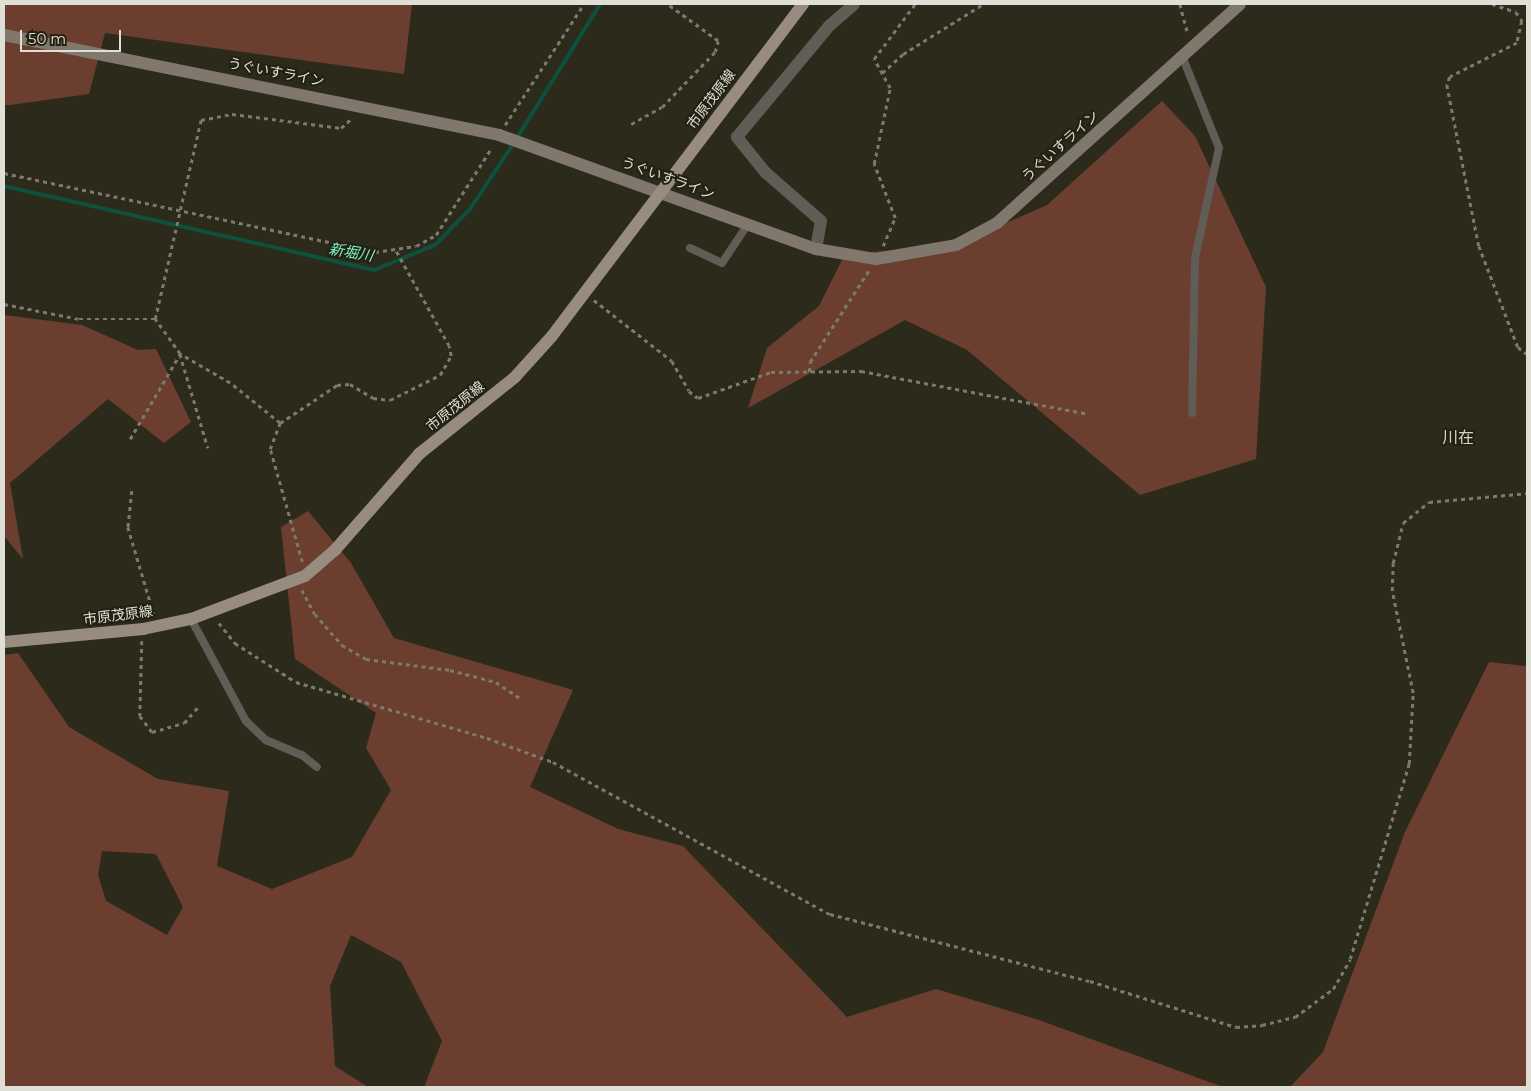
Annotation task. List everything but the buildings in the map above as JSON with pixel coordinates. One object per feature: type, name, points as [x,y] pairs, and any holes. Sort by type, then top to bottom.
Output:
[{"type":"main road","name":"市原茂原線","points":[[4,642],[156,627],[212,614],[301,578],[335,550],[419,454],[515,377],[585,293],[803,4]]},
{"type":"street","points":[[816,249],[821,221],[765,172],[737,137],[829,26],[854,4]]},
{"type":"street","name":"うぐいすライン","points":[[4,35],[360,103],[499,135],[662,190],[816,249],[876,259],[956,244],[997,223],[1240,4]]},
{"type":"lane","points":[[1182,56],[1218,148],[1195,258],[1192,413]]},
{"type":"lane","points":[[690,248],[722,263],[748,224]]},
{"type":"lane","points":[[192,619],[246,721],[266,740],[302,755],[316,767]]},
{"type":"path","points":[[4,173],[180,214],[351,250],[396,251],[436,235],[584,4]]},
{"type":"path","points":[[631,124],[662,107],[715,52],[718,41],[667,4]]},
{"type":"path","points":[[809,372],[810,362],[876,259],[895,218],[874,164],[890,88],[874,60],[915,4]]},
{"type":"path","points":[[882,74],[903,54],[983,4]]},
{"type":"path","points":[[1180,4],[1192,47]]},
{"type":"path","points":[[1492,4],[1516,12],[1522,21],[1517,43],[1450,77],[1447,85],[1479,246],[1518,347],[1527,354]]},
{"type":"path","points":[[208,448],[180,354],[155,319],[201,120],[232,114],[341,128],[360,103]]},
{"type":"path","points":[[396,251],[449,346],[451,356],[440,376],[390,400],[373,398],[350,384],[337,385],[280,423],[270,449],[301,578],[332,632],[366,659],[450,670],[496,682],[523,700]]},
{"type":"path","points":[[585,293],[672,361],[688,391],[698,398],[755,375],[809,372],[884,373],[1089,414]]},
{"type":"path","points":[[4,304],[79,319],[155,319]]},
{"type":"path","points":[[180,354],[230,383],[280,423]]},
{"type":"path","points":[[130,439],[170,364],[180,354]]},
{"type":"path","points":[[132,491],[128,527],[146,576],[156,627]]},
{"type":"path","points":[[212,614],[235,643],[282,675],[553,762],[830,914],[1090,981],[1236,1027],[1262,1025],[1294,1017],[1333,989],[1350,958],[1409,764],[1413,693],[1392,591],[1393,563],[1403,523],[1429,502],[1527,493]]},
{"type":"path","points":[[143,629],[140,716],[152,732],[184,724],[199,706]]},
{"type":"shaded area","points":[[4,4],[412,4],[404,74],[105,33],[89,94],[4,105]]},
{"type":"shaded area","points":[[1162,101],[1195,136],[1266,287],[1256,459],[1140,495],[967,350],[905,320],[748,408],[767,348],[819,306],[845,254],[956,245],[1047,205]]},
{"type":"shaded area","points":[[4,315],[82,325],[138,350],[156,349],[191,422],[164,443],[108,399],[10,483],[23,559],[4,536]]},
{"type":"shaded area","points":[[308,511],[351,563],[394,638],[573,690],[530,787],[618,829],[683,846],[847,1017],[936,989],[1036,1019],[1223,1087],[424,1087],[442,1041],[401,962],[351,935],[330,986],[335,1066],[368,1087],[4,1087],[4,655],[18,653],[69,727],[158,779],[229,791],[217,866],[272,889],[352,857],[391,790],[366,748],[376,713],[295,659],[281,527]],"holes":[[[102,851],[156,854],[183,907],[167,935],[106,901],[98,875]]]},
{"type":"shaded area","points":[[1489,662],[1527,666],[1527,1087],[1290,1087],[1323,1052],[1405,832]]},
{"type":"waterway","name":"新堀川","points":[[517,138],[600,4]]},
{"type":"waterway","name":"新堀川","points":[[4,186],[374,270],[435,245],[470,209],[513,144]]},
{"type":"district","name":"川在","points":[[1458,438]]}]
